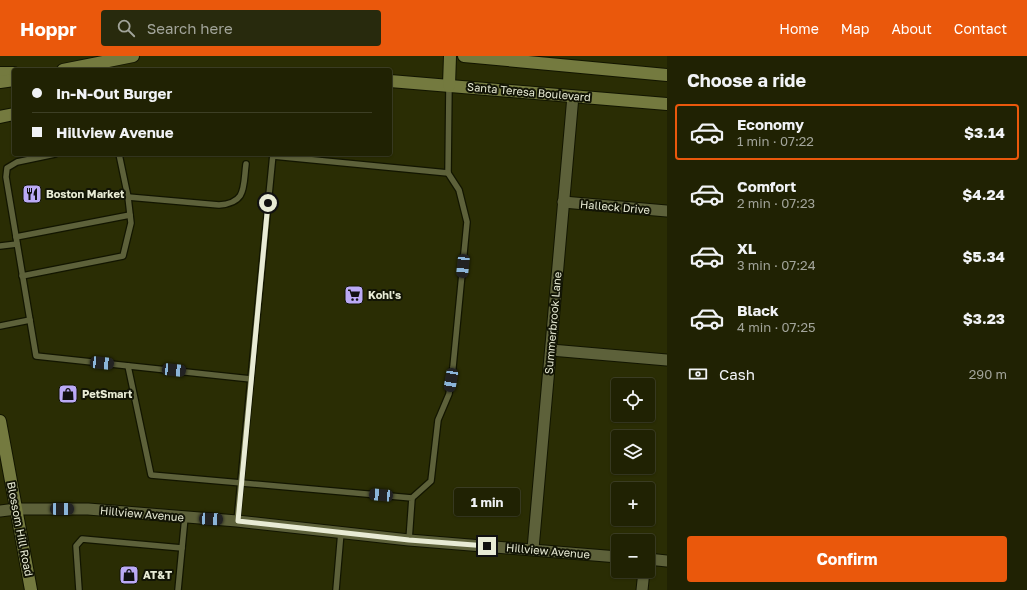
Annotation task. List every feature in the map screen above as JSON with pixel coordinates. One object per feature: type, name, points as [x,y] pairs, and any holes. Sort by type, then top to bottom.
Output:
[{"type":"main road","points":[[71,68],[111,58],[134,56]]},
{"type":"main road","points":[[449,85],[450,56]]},
{"type":"main road","points":[[464,56],[667,75]]},
{"type":"main road","points":[[0,73],[12,73]]},
{"type":"main road","points":[[0,82],[12,80]]},
{"type":"main road","name":"Santa Teresa Boulevard","points":[[392,80],[667,104]]},
{"type":"main road","name":"Blossom Hill Road","points":[[0,421],[31,590]]},
{"type":"street","name":"Summerbrook Lane","points":[[533,549],[573,96]]},
{"type":"street","name":"Halleck Drive","points":[[563,202],[667,211]]},
{"type":"street","points":[[551,350],[667,360]]},
{"type":"street","name":"Hillview Avenue","points":[[0,511],[16,509],[88,509],[184,518],[238,521],[409,540],[611,556]]},
{"type":"street","points":[[655,560],[667,561]]},
{"type":"street","points":[[642,590],[643,578]]},
{"type":"lane","points":[[409,540],[412,498],[431,481],[438,420],[449,394],[454,368],[467,222],[459,190],[448,173],[449,85]]},
{"type":"lane","points":[[46,156],[17,162],[7,168],[6,177],[36,356],[251,379]]},
{"type":"lane","points":[[22,276],[123,256],[130,223],[130,215],[128,197],[119,156]]},
{"type":"lane","points":[[238,521],[273,156]]},
{"type":"lane","points":[[283,156],[448,173]]},
{"type":"lane","points":[[128,197],[219,205],[230,204],[241,197],[246,164]]},
{"type":"lane","points":[[16,237],[130,215]]},
{"type":"lane","points":[[0,246],[17,244]]},
{"type":"lane","points":[[0,326],[30,320]]},
{"type":"lane","points":[[128,366],[151,475],[412,498]]},
{"type":"lane","points":[[178,590],[184,518]]},
{"type":"lane","points":[[336,590],[341,532]]},
{"type":"lane","points":[[79,590],[76,546],[82,539],[182,548]]},
{"type":"place","name":"Boston Market","points":[[32,194]]},
{"type":"place","name":"Kohl's","points":[[354,295]]},
{"type":"place","name":"PetSmart","points":[[68,394]]},
{"type":"place","name":"AT&T","points":[[129,575]]},
{"type":"route","points":[[268,203],[238,521],[409,540],[487,546]]}]
